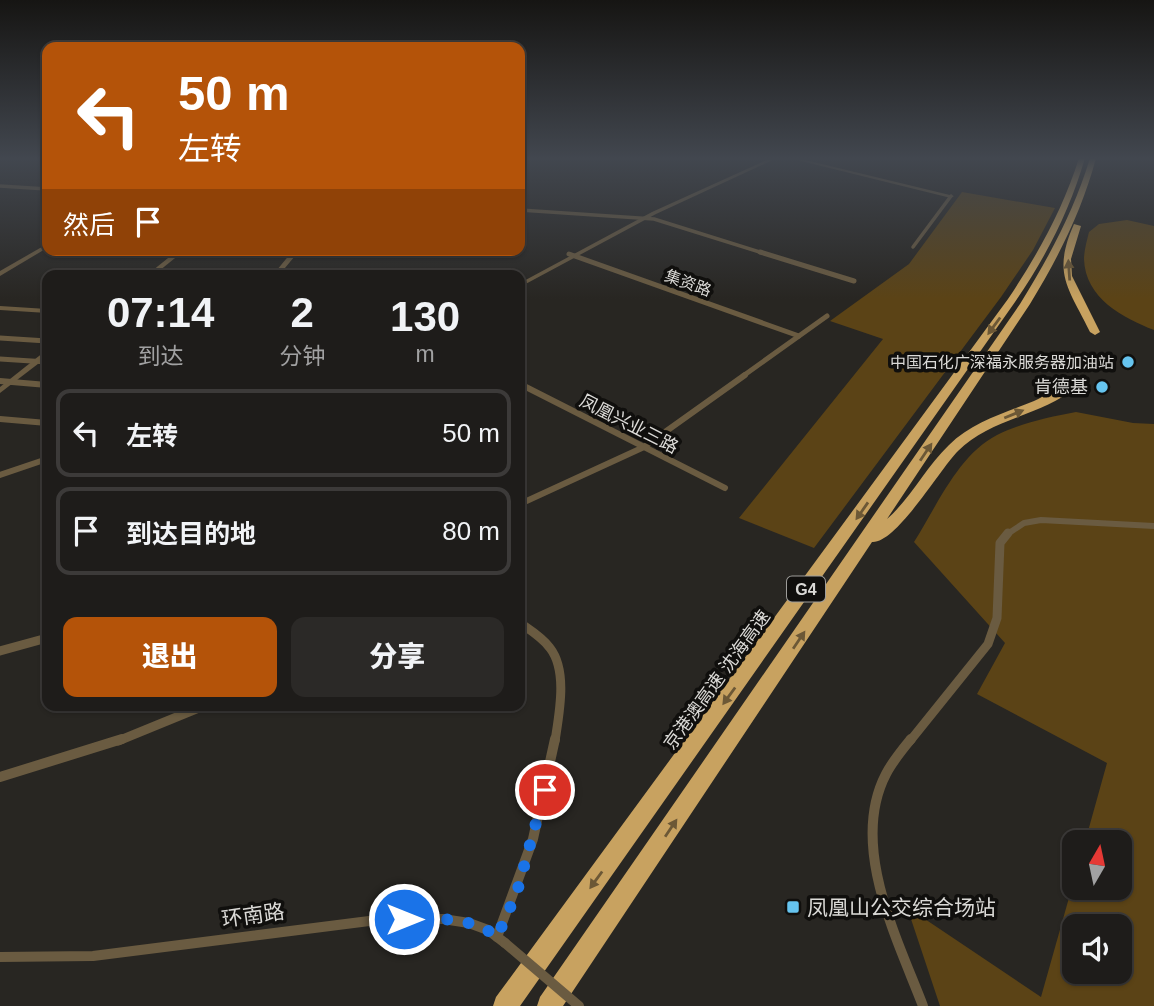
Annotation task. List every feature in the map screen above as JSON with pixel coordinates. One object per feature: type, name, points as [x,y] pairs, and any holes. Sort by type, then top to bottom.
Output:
[{"type":"highway","points":[[1063,214],[1065,205]]},
{"type":"highway","name":"京港澳高速 沈海高速","points":[[505,1006],[1012,300],[1044,252],[1066,205]]},
{"type":"highway","name":"G4","points":[[549,1006],[1043,275],[1078,205]]},
{"type":"highway","points":[[1080,205],[1081,213],[1067,259],[1067,271],[1073,290],[1095,331]]},
{"type":"highway","points":[[856,555],[903,513],[950,451],[962,441],[983,427],[1069,387]]},
{"type":"street","points":[[525,279],[668,205]]},
{"type":"street","points":[[642,217],[669,205]]},
{"type":"street","points":[[913,247],[944,205]]},
{"type":"street","points":[[525,210],[642,217],[854,281]]},
{"type":"street","points":[[0,272],[42,247]]},
{"type":"street","name":"集资路","points":[[571,255],[799,336]]},
{"type":"street","points":[[156,270],[174,256]]},
{"type":"street","points":[[281,270],[292,256]]},
{"type":"street","points":[[0,306],[42,309]]},
{"type":"street","points":[[525,502],[644,447],[827,316]]},
{"type":"street","points":[[0,338],[42,341]]},
{"type":"street","points":[[0,359],[42,362]]},
{"type":"street","points":[[0,391],[42,363]]},
{"type":"street","points":[[0,381],[42,385]]},
{"type":"street","name":"凤凰兴业三路","points":[[525,387],[725,488]]},
{"type":"street","points":[[0,419],[42,422]]},
{"type":"street","points":[[0,475],[42,461]]},
{"type":"street","points":[[923,1006],[884,905],[876,869],[873,834],[876,801],[886,774],[988,644],[997,618],[1000,543],[1009,532],[1024,523],[1041,520],[1154,526]]},
{"type":"street","points":[[501,940],[539,814],[559,712],[555,656],[542,640],[525,627]]},
{"type":"street","points":[[0,651],[42,639]]},
{"type":"street","points":[[0,777],[115,741],[191,711]]},
{"type":"street","name":"环南路","points":[[0,957],[93,956],[385,919],[443,919],[469,923],[488,930],[579,1006]]},
{"type":"shaded area","points":[[952,205],[1037,205],[1055,208],[1033,250],[1001,297],[814,548],[739,518],[883,339],[830,321],[909,264]]},
{"type":"shaded area","points":[[1127,220],[1154,226],[1154,330],[1118,313],[1108,305],[1091,285],[1086,273],[1084,256],[1089,232],[1099,224]]},
{"type":"shaded area","points":[[1076,412],[1133,423],[1154,424],[1154,1006],[940,1006],[907,907],[1041,997],[1062,923],[1062,984],[1132,984],[1132,914],[1064,914],[1068,900],[1132,900],[1132,830],[1088,830],[1107,763],[977,694],[1005,643],[914,542],[950,482],[971,455],[997,435],[1035,421]]},
{"type":"place","name":"中国石化广深福永服务器加油站","points":[[1128,362]]},
{"type":"place","name":"肯德基","points":[[1102,387]]},
{"type":"place","name":"凤凰山公交综合场站","points":[[793,907]]},
{"type":"route","points":[[404,919],[443,919],[469,923],[488,930],[497,937],[517,892],[545,790]]}]
